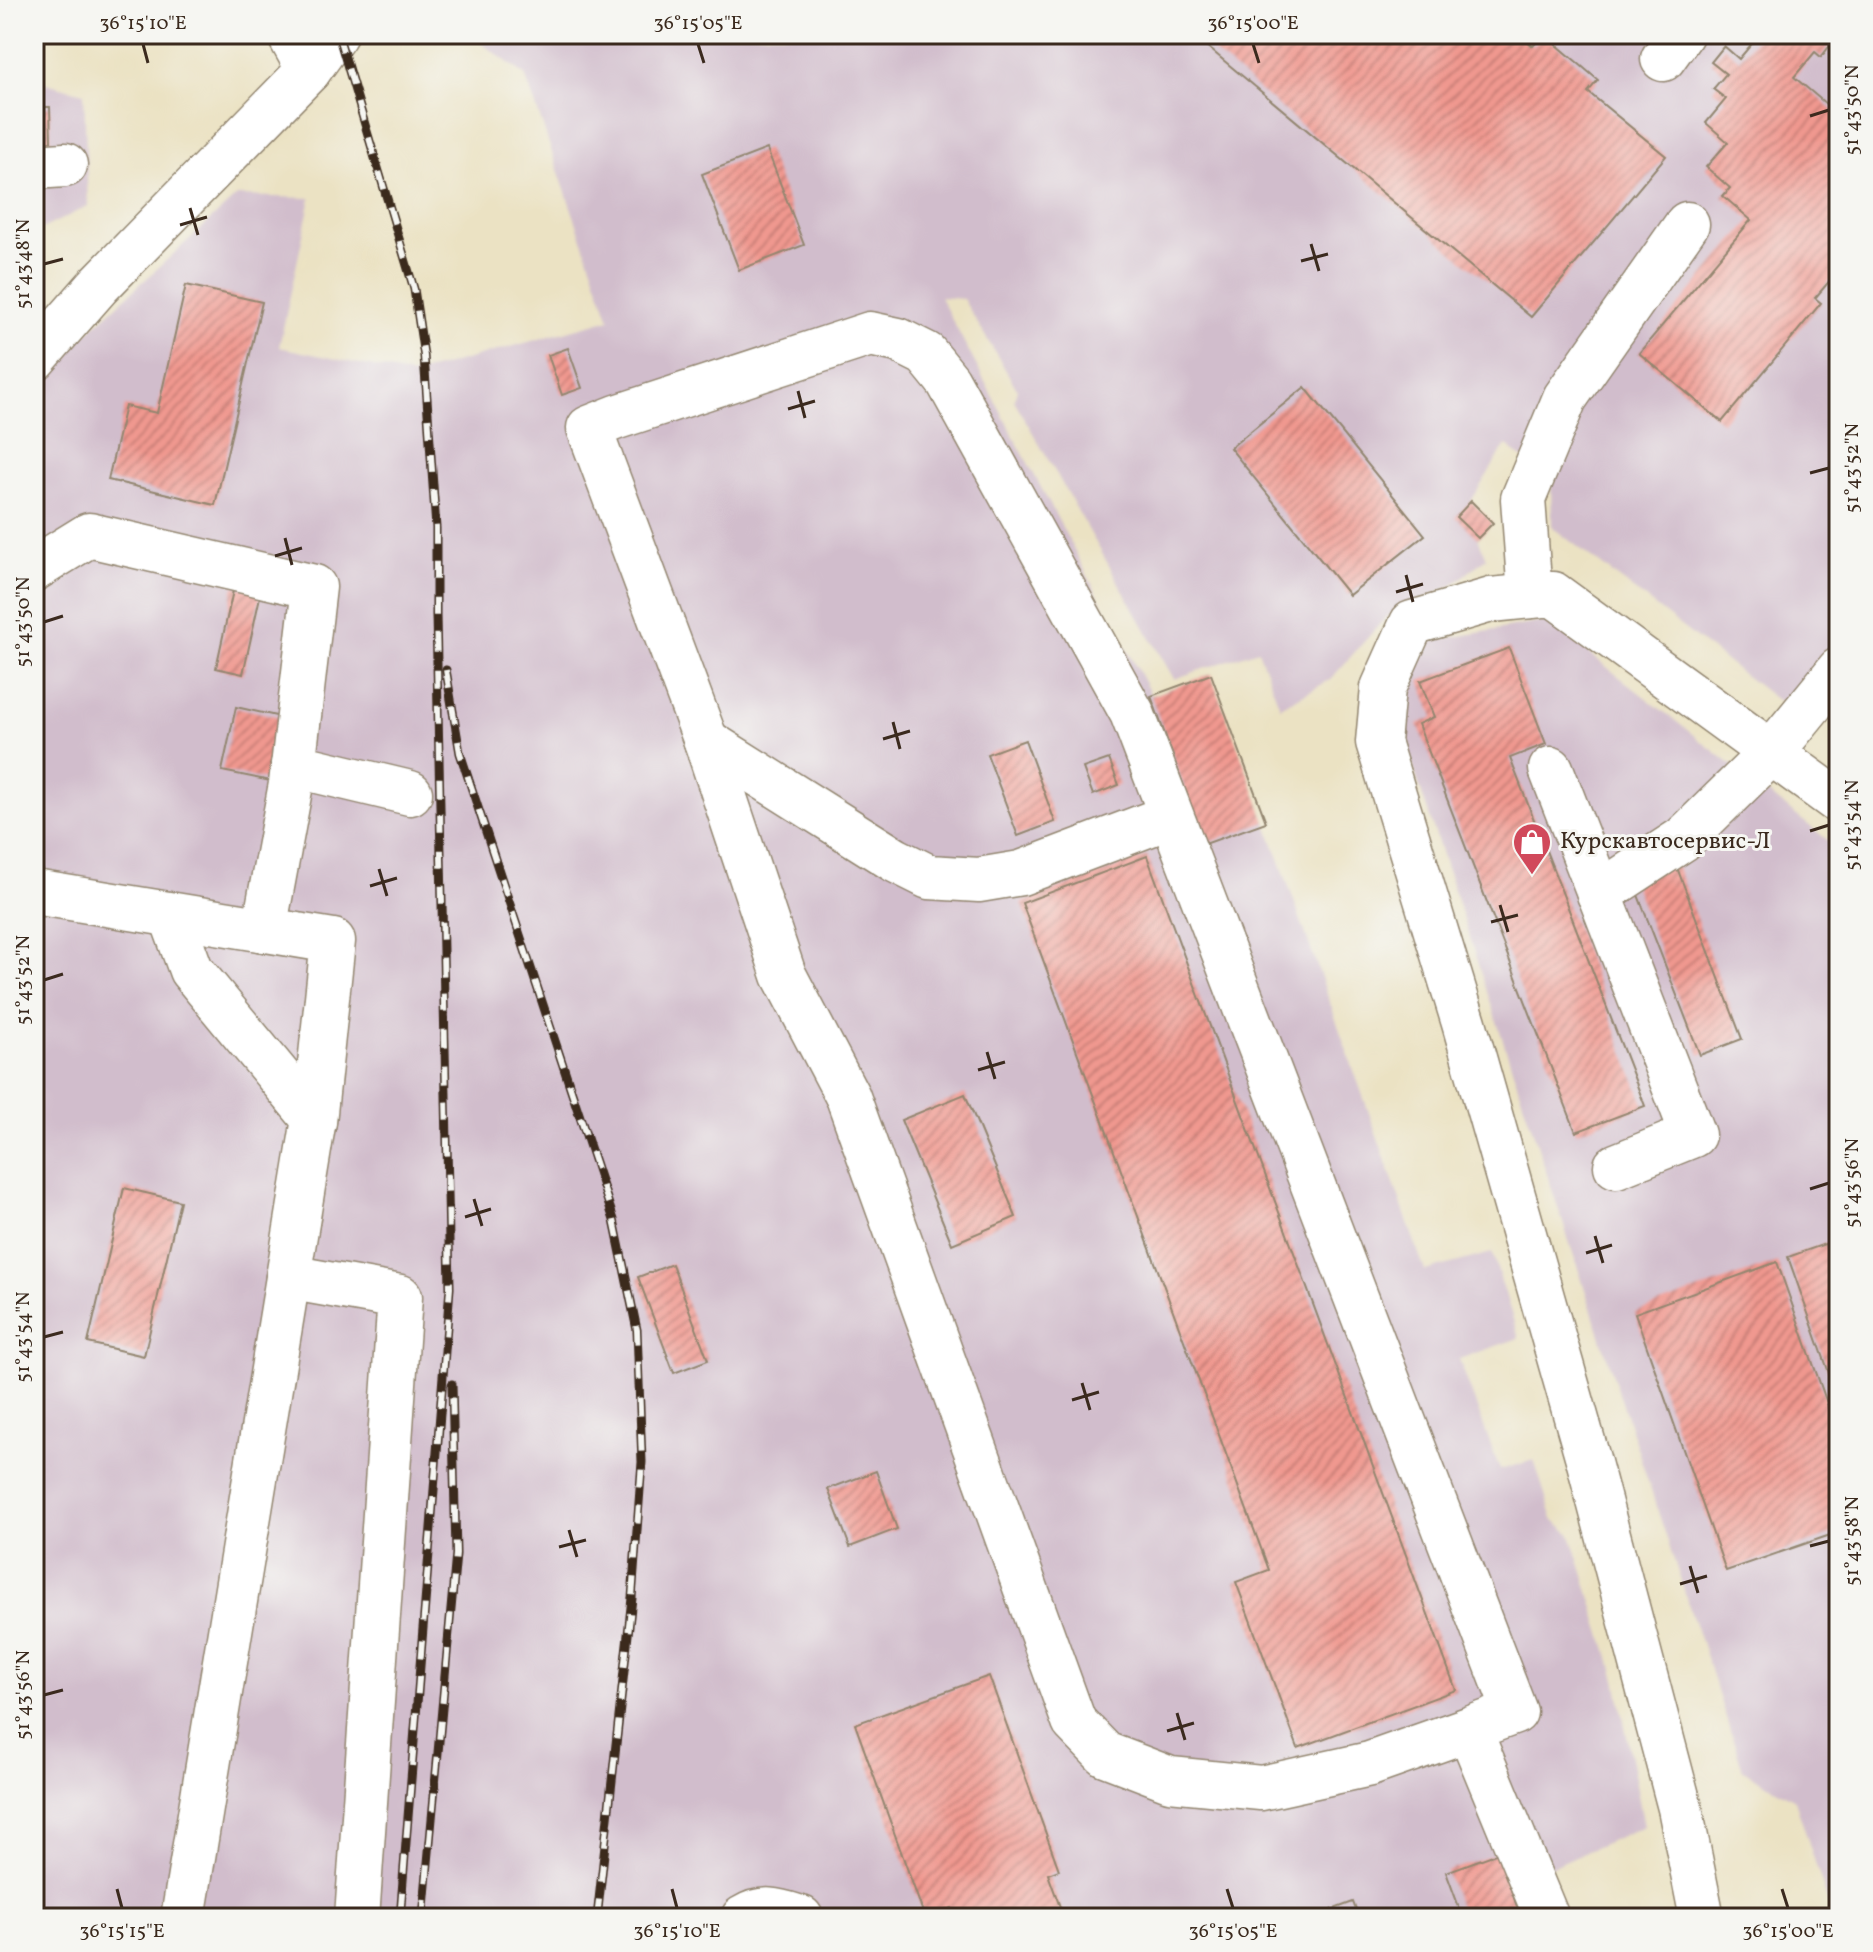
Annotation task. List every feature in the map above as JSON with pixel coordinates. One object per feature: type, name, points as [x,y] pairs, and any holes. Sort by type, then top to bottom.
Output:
[{"type":"street","points":[[34,359],[299,52],[335,34]]},
{"type":"street","points":[[1542,595],[1523,499],[1565,398],[1687,224]]},
{"type":"street","points":[[870,334],[898,340],[926,354],[948,381],[1132,713],[1171,816],[1515,1712],[1370,1764],[1261,1788],[1170,1779],[1105,1754],[1074,1722],[848,1097],[784,975],[706,741],[589,428],[870,334]]},
{"type":"street","points":[[34,569],[89,535],[314,587],[291,784],[264,930]]},
{"type":"street","points":[[1702,1918],[1680,1808],[1588,1459],[1468,1038],[1378,742],[1383,688],[1412,623],[1491,600],[1542,595],[1772,752],[1839,802]]},
{"type":"street","points":[[1599,894],[1683,839],[1772,752],[1839,670]]},
{"type":"street","points":[[706,741],[895,860],[929,877],[979,880],[1021,873],[1171,816]]},
{"type":"street","points":[[293,765],[410,793]]},
{"type":"street","points":[[1551,769],[1693,1135],[1616,1166]]},
{"type":"street","points":[[34,892],[333,941],[314,1122],[183,1918]]},
{"type":"street","points":[[171,915],[191,970],[314,1122]]},
{"type":"street","points":[[288,1277],[400,1297],[357,1918]]},
{"type":"street","points":[[1469,1729],[1547,1918]]},
{"type":"street","points":[[743,1918],[754,1911],[779,1910],[801,1918]]},
{"type":"shaded area","points":[[469,34],[1839,34],[1839,720],[1775,699],[1552,527],[1551,481],[1506,445],[1471,501],[1493,523],[1478,538],[1486,558],[1453,585],[1386,617],[1330,680],[1280,707],[1258,650],[1174,679],[1014,400],[1017,389],[963,299],[940,297],[1151,695],[1211,674],[1425,1271],[1492,1253],[1519,1338],[1459,1359],[1500,1470],[1534,1460],[1553,1519],[1571,1534],[1616,1679],[1644,1826],[1510,1885],[1521,1918],[34,1918],[34,381],[237,196],[311,198],[279,347],[412,375],[610,319],[525,75]]},
{"type":"shaded area","points":[[34,80],[84,93],[88,206],[34,233]]},
{"type":"shaded area","points":[[1548,621],[1839,849],[1839,1918],[1833,1918],[1795,1800],[1743,1770],[1400,727],[1425,642]]},
{"type":"building","points":[[1192,34],[1519,34],[1533,46],[1544,34],[1598,80],[1588,92],[1666,156],[1531,317]]},
{"type":"building","points":[[1760,34],[1839,34],[1821,57],[1815,52],[1794,77],[1839,115],[1839,270],[1815,298],[1821,303],[1722,422],[1639,353],[1751,220],[1723,196],[1730,188],[1706,167],[1728,142],[1706,123],[1726,99],[1713,89],[1726,74],[1711,62],[1724,46],[1739,59]]},
{"type":"building","points":[[34,107],[50,107],[51,141],[34,142]]},
{"type":"building","points":[[767,149],[804,245],[739,270],[702,174]]},
{"type":"building","points":[[186,285],[262,302],[215,505],[108,480],[125,406],[157,413]]},
{"type":"building","points":[[568,348],[582,388],[562,395],[548,355]]},
{"type":"building","points":[[1305,387],[1425,535],[1349,595],[1230,448]]},
{"type":"building","points":[[1471,501],[1493,523],[1478,538],[1456,517]]},
{"type":"building","points":[[234,586],[261,592],[243,674],[216,668]]},
{"type":"building","points":[[1509,648],[1546,744],[1510,758],[1645,1106],[1576,1132],[1418,724],[1434,717],[1420,681]]},
{"type":"building","points":[[1211,674],[1266,822],[1205,844],[1151,696]]},
{"type":"building","points":[[236,707],[285,718],[271,781],[222,771]]},
{"type":"building","points":[[1025,740],[1055,822],[1018,836],[987,754]]},
{"type":"building","points":[[1109,759],[1119,785],[1093,795],[1083,768]]},
{"type":"building","points":[[1147,856],[1456,1690],[1298,1748],[1236,1582],[1269,1570],[1022,903]]},
{"type":"building","points":[[1676,865],[1742,1039],[1700,1055],[1633,882]]},
{"type":"building","points":[[965,1094],[1016,1217],[952,1244],[901,1120]]},
{"type":"building","points":[[124,1188],[180,1201],[144,1356],[88,1343]]},
{"type":"building","points":[[1839,1239],[1839,1401],[1788,1257]]},
{"type":"building","points":[[1777,1262],[1839,1437],[1839,1532],[1726,1571],[1635,1313]]},
{"type":"building","points":[[672,1264],[708,1360],[674,1373],[638,1277]]},
{"type":"building","points":[[876,1471],[897,1529],[850,1547],[828,1489]]},
{"type":"building","points":[[989,1676],[1059,1870],[1048,1874],[1064,1918],[956,1918],[952,1908],[925,1918],[855,1724]]},
{"type":"building","points":[[1498,1853],[1521,1918],[1463,1918],[1446,1872]]},
{"type":"building","points":[[1353,1902],[1359,1918],[1310,1918]]},
{"type":"railway","points":[[338,34],[414,289],[424,356],[436,528],[450,1288],[400,1918]]},
{"type":"railway","points":[[446,670],[460,753],[614,1220],[637,1330],[642,1462],[632,1598],[597,1918]]},
{"type":"railway","points":[[423,1918],[456,1554],[452,1384]]},
{"type":"place","name":"Курскавтосервис-Л","points":[[1532,876]]}]
